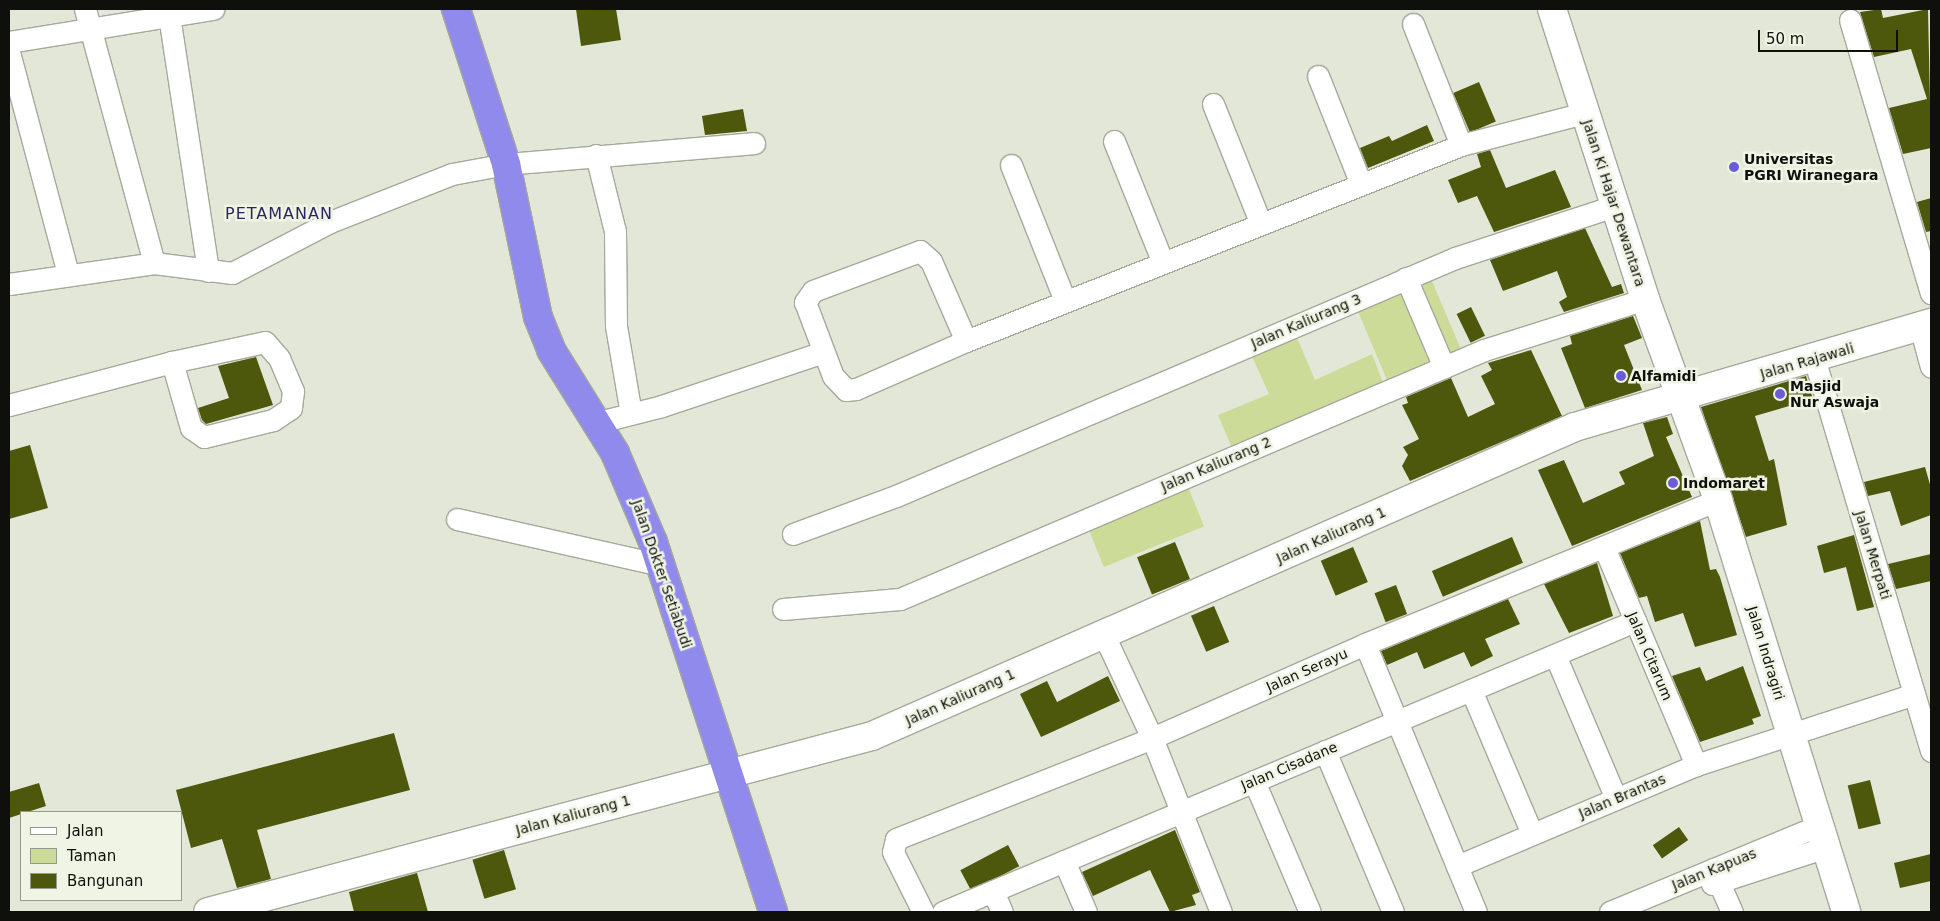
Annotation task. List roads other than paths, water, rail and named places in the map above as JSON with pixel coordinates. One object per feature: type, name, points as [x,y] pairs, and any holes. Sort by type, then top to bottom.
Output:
[{"type":"highway","name":"Jalan Dokter Setiabudi","points":[[456,9],[506,164],[538,317],[551,350],[631,486],[661,565],[773,912]]},
{"type":"street","points":[[84,9],[92,29],[154,263]]},
{"type":"street","points":[[9,42],[92,29],[168,11],[213,9]]},
{"type":"street","name":"Jalan Ki Hajar Dewantara","points":[[1552,9],[1584,113],[1617,205],[1645,299],[1682,396]]},
{"type":"street","points":[[168,11],[208,271]]},
{"type":"street","points":[[1850,20],[1931,293]]},
{"type":"street","points":[[1413,24],[1461,145]]},
{"type":"street","points":[[9,52],[65,258]]},
{"type":"street","points":[[1318,76],[1361,184]]},
{"type":"street","points":[[1213,104],[1261,224]]},
{"type":"street","points":[[966,341],[931,261],[920,252],[909,252],[808,296],[807,309],[823,352],[833,376],[846,390],[900,371],[966,341],[1065,301],[1461,145],[1584,113]]},
{"type":"street","points":[[1114,141],[1163,263]]},
{"type":"street","points":[[9,281],[65,258],[154,263],[208,271],[244,269],[330,222],[452,174],[506,164],[754,143]]},
{"type":"street","points":[[596,156],[615,231],[616,326],[630,414]]},
{"type":"street","points":[[1011,165],[1065,301]]},
{"type":"street","name":"Jalan Kaliurang 3","points":[[793,534],[1000,452],[1406,278],[1617,205]]},
{"type":"street","points":[[1406,278],[1444,367]]},
{"type":"street","name":"Jalan Kaliurang 2","points":[[783,609],[900,599],[1444,367],[1645,299]]},
{"type":"street","points":[[1926,324],[1931,367]]},
{"type":"street","name":"Jalan Rajawali","points":[[1682,396],[1926,324]]},
{"type":"street","points":[[9,405],[172,362],[264,342],[279,358],[292,391],[291,408],[272,420],[204,437],[191,428],[172,362]]},
{"type":"street","points":[[595,422],[630,414],[823,352]]},
{"type":"street","name":"Jalan Merpati","points":[[1814,358],[1931,751]]},
{"type":"street","name":"Jalan Indragiri","points":[[1682,396],[1718,500],[1846,912]]},
{"type":"street","name":"Jalan Kaliurang 1","points":[[208,912],[872,736],[1575,427],[1682,396]]},
{"type":"street","name":"Jalan Serayu","points":[[923,912],[893,852],[896,839],[1152,738],[1365,644],[1718,500]]},
{"type":"street","points":[[457,519],[661,565]]},
{"type":"street","name":"Jalan Citarum","points":[[1604,546],[1696,765]]},
{"type":"street","name":"Jalan Cisadane","points":[[943,912],[1635,621]]},
{"type":"street","points":[[1103,633],[1152,738],[1179,813],[1221,912]]},
{"type":"street","points":[[1365,644],[1395,722],[1476,912]]},
{"type":"street","points":[[1555,655],[1616,799]]},
{"type":"street","points":[[1471,690],[1532,834]]},
{"type":"street","name":"Jalan Brantas","points":[[1457,866],[1696,765],[1792,737],[1914,694]]},
{"type":"street","points":[[1325,752],[1393,912]]},
{"type":"street","points":[[1254,781],[1310,912]]},
{"type":"street","name":"Jalan Kapuas","points":[[1610,912],[1822,836]]},
{"type":"street","points":[[1064,861],[1086,912]]},
{"type":"street","points":[[1716,875],[1732,912]]},
{"type":"street","name":"Jalan Kapuas","points":[[1644,912],[1716,875]]},
{"type":"street","points":[[994,891],[1002,912]]},
{"type":"place","name":"Universitas PGRI Wiranegara","points":[[1734,167]]},
{"type":"place","name":"Alfamidi","points":[[1621,376]]},
{"type":"place","name":"Masjid Nur Aswaja","points":[[1780,394]]},
{"type":"place","name":"Indomaret","points":[[1673,483]]},
{"type":"district","name":"PETAMANAN","points":[[279,214]]}]
